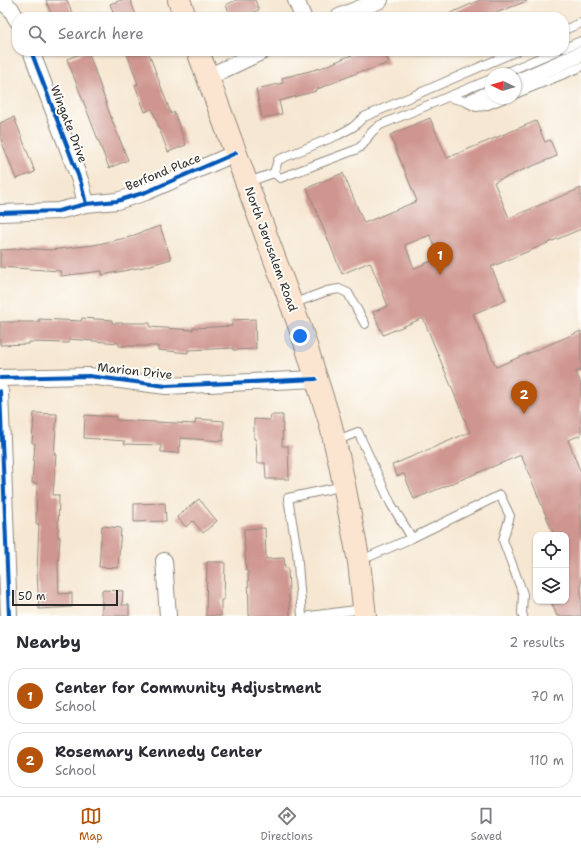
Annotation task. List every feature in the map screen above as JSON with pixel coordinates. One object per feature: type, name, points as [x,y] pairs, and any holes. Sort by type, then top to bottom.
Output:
[{"type":"main road","points":[[178,0],[183,12]]},
{"type":"main road","name":"North Jerusalem Road","points":[[200,56],[292,304],[316,379],[334,441],[344,486],[359,562],[365,612]]},
{"type":"street","points":[[0,0],[13,12]]},
{"type":"street","points":[[296,0],[301,12]]},
{"type":"street","points":[[351,12],[380,0]]},
{"type":"street","name":"Wingate Drive","points":[[33,56],[81,183],[86,204]]},
{"type":"street","points":[[208,77],[252,56]]},
{"type":"street","name":"Berfond Place","points":[[0,213],[58,211],[86,204],[117,201],[146,192],[236,153]]},
{"type":"street","name":"Marion Drive","points":[[0,378],[89,376],[166,386],[316,379]]},
{"type":"street","points":[[0,391],[2,535],[9,616]]},
{"type":"street","points":[[164,561],[168,616]]},
{"type":"lane","points":[[569,28],[581,23]]},
{"type":"lane","points":[[569,46],[581,41]]},
{"type":"lane","points":[[569,55],[581,50]]},
{"type":"lane","points":[[274,173],[278,160],[353,128],[364,117],[505,56]]},
{"type":"lane","points":[[516,68],[544,56]]},
{"type":"lane","points":[[521,76],[567,56]]},
{"type":"lane","points":[[521,83],[581,58]]},
{"type":"lane","points":[[521,92],[581,67]]},
{"type":"lane","points":[[274,173],[280,178],[355,150],[364,144],[370,134],[380,125],[485,82]]},
{"type":"lane","points":[[468,102],[485,92]]},
{"type":"lane","points":[[448,97],[468,102],[476,107],[490,104]]},
{"type":"lane","points":[[468,102],[485,98]]},
{"type":"lane","points":[[247,183],[274,173]]},
{"type":"lane","points":[[292,304],[327,291],[339,289],[348,293],[365,324]]},
{"type":"lane","points":[[334,441],[358,432],[391,504],[412,538]]},
{"type":"lane","points":[[302,616],[297,551],[288,498],[344,486]]},
{"type":"lane","points":[[359,562],[500,495],[510,516],[503,540],[523,594],[523,614]]},
{"type":"lane","points":[[310,616],[365,612]]},
{"type":"building","points":[[46,0],[67,0],[72,12],[50,12]]},
{"type":"building","points":[[121,0],[130,0],[135,12],[113,12],[110,4]]},
{"type":"building","points":[[236,0],[255,0],[259,10],[254,12],[229,12],[226,5]]},
{"type":"building","points":[[480,0],[527,0],[499,12],[453,12]]},
{"type":"building","points":[[75,56],[90,56],[113,123],[128,160],[109,168],[67,59]]},
{"type":"building","points":[[128,56],[150,56],[171,114],[174,112],[186,145],[168,152],[152,109],[145,112],[135,85],[138,84]]},
{"type":"building","points":[[349,56],[386,56],[389,63],[362,71],[315,90],[316,91],[279,101],[282,114],[262,118],[256,89],[283,83],[282,78],[321,68]]},
{"type":"building","points":[[14,117],[35,172],[16,179],[0,137],[0,123]]},
{"type":"building","points":[[430,118],[447,158],[536,121],[545,142],[550,140],[557,156],[494,182],[509,218],[581,188],[581,229],[491,267],[506,300],[473,314],[496,367],[581,331],[581,370],[576,372],[581,384],[581,435],[568,440],[581,473],[581,616],[557,616],[552,604],[569,604],[569,532],[553,532],[521,455],[414,499],[404,474],[397,476],[392,465],[470,432],[423,318],[383,335],[373,312],[388,306],[370,262],[342,274],[307,188],[343,173],[364,223],[417,201],[390,135]],"holes":[[[430,235],[439,258],[414,268],[405,245]]]},
{"type":"building","points":[[160,226],[171,259],[144,267],[102,275],[102,271],[61,276],[60,271],[0,267],[0,250],[20,248],[50,250],[94,245],[134,236]]},
{"type":"building","points":[[82,318],[112,320],[112,323],[150,323],[150,327],[193,330],[193,328],[232,326],[232,320],[255,319],[256,349],[233,350],[233,348],[188,350],[188,353],[158,350],[158,346],[119,346],[119,343],[69,339],[69,343],[29,342],[29,344],[0,345],[0,322],[39,322],[39,319],[81,321]]},
{"type":"building","points":[[34,413],[57,414],[53,495],[59,495],[59,594],[72,593],[72,607],[39,609],[37,571],[39,524],[36,524],[37,483],[32,483],[35,443],[32,443]]},
{"type":"building","points":[[85,415],[116,417],[116,420],[195,424],[196,419],[224,421],[223,441],[180,438],[179,453],[161,452],[161,445],[124,444],[125,441],[84,438]]},
{"type":"building","points":[[271,415],[283,415],[282,446],[288,446],[289,479],[266,479],[265,463],[257,463],[256,439],[254,439],[254,419],[270,420]]},
{"type":"building","points":[[199,499],[217,521],[203,533],[193,521],[186,527],[177,517]]},
{"type":"building","points":[[165,503],[166,521],[134,522],[134,504]]},
{"type":"building","points":[[102,526],[121,528],[118,568],[99,567]]},
{"type":"building","points":[[265,528],[266,559],[284,558],[285,568],[288,568],[290,616],[249,616],[248,571],[246,571],[244,529]]},
{"type":"building","points":[[207,562],[225,562],[224,600],[221,600],[221,616],[206,616]]},
{"type":"building","points":[[102,590],[123,591],[122,605],[129,605],[129,616],[102,616]]},
{"type":"cycle path","points":[[33,56],[81,183],[86,204]]},
{"type":"cycle path","points":[[0,213],[58,211],[86,204],[117,201],[146,192],[236,153]]},
{"type":"cycle path","points":[[0,378],[89,376],[166,386],[316,379]]},
{"type":"cycle path","points":[[0,391],[9,616]]},
{"type":"place","name":"Center for Community Adjustment","points":[[440,275]]},
{"type":"place","name":"Rosemary Kennedy Center","points":[[524,414]]}]
